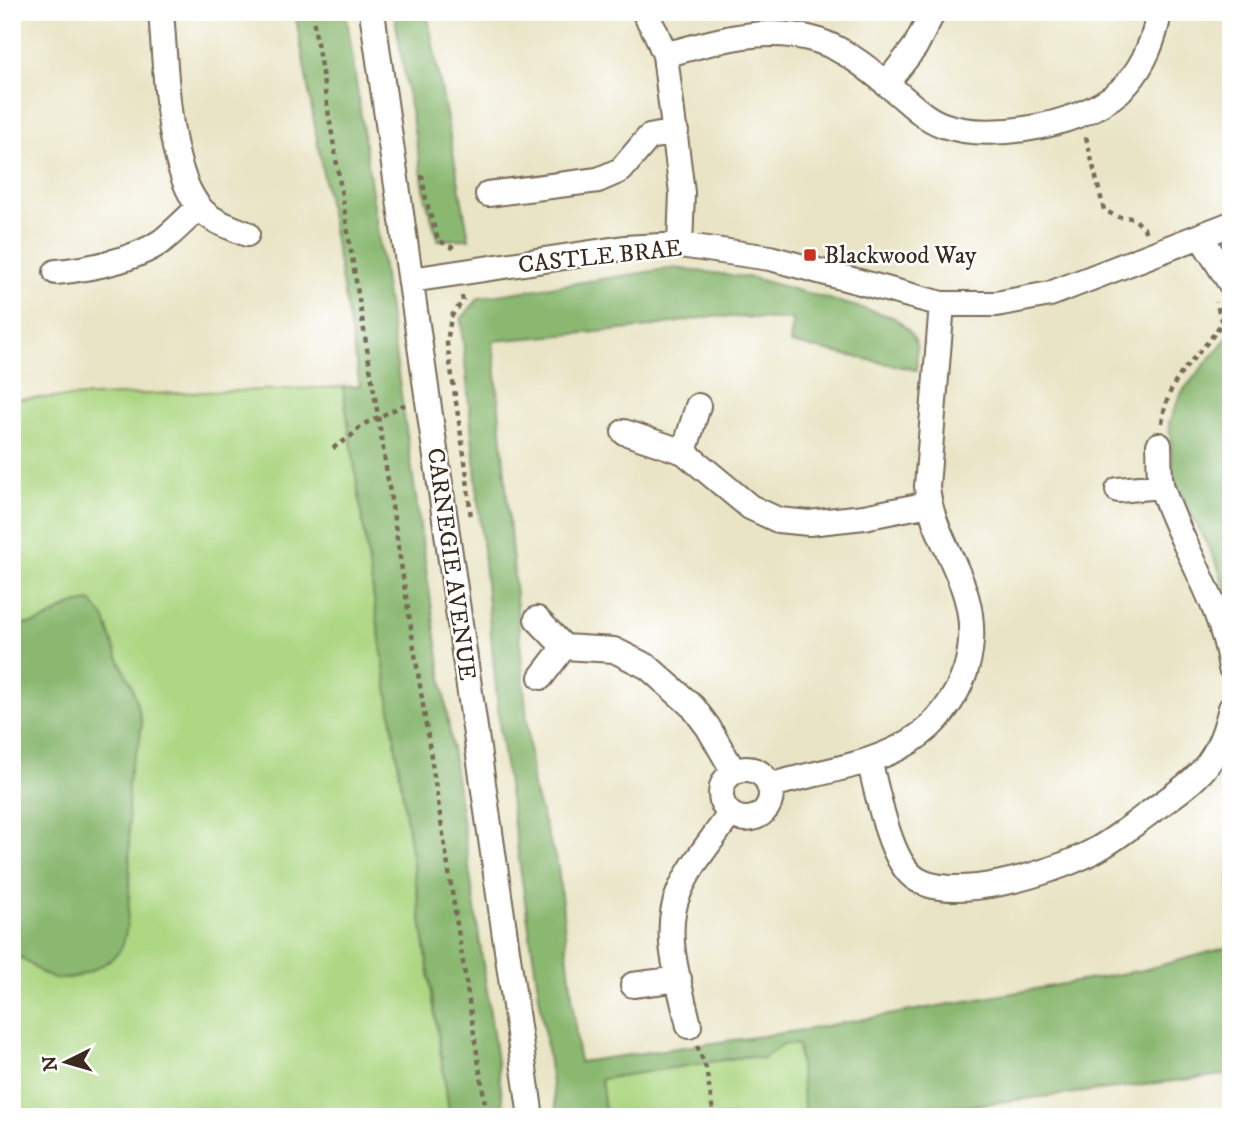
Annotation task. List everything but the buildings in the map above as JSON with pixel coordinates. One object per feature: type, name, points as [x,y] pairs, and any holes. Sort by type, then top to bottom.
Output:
[{"type":"street","points":[[161,12],[175,152],[180,168],[199,206],[220,223],[247,234]]},
{"type":"street","name":"CARNEGIE AVENUE","points":[[372,12],[531,1117]]},
{"type":"street","points":[[644,12],[665,55],[682,193],[680,244]]},
{"type":"street","points":[[886,84],[915,47],[933,12]]},
{"type":"street","points":[[665,55],[742,35],[797,36],[834,47],[849,56],[929,119],[965,131],[1007,131],[1044,125],[1080,114],[1098,106],[1127,85],[1145,57],[1159,12]]},
{"type":"street","points":[[488,194],[598,180],[621,170],[649,137],[676,131]]},
{"type":"street","points":[[56,272],[94,267],[133,254],[163,240],[199,206]]},
{"type":"street","name":"CASTLE BRAE","points":[[411,280],[624,248],[680,244],[770,258],[942,303],[996,304],[1026,300],[1071,286],[1231,225]]},
{"type":"street","points":[[1201,237],[1223,292]]},
{"type":"street","points":[[769,786],[869,760],[902,747],[932,727],[952,700],[964,675],[969,657],[971,626],[965,592],[929,504],[927,486],[942,303]]},
{"type":"street","points":[[684,452],[698,406]]},
{"type":"street","points":[[624,432],[684,452],[750,508],[786,522],[809,523],[864,517],[929,504]]},
{"type":"street","points":[[1159,445],[1161,486],[1207,588],[1223,634],[1231,668]]},
{"type":"street","points":[[1118,490],[1161,486]]},
{"type":"street","points":[[537,619],[564,647],[614,650],[648,667],[693,707],[734,772]]},
{"type":"street","points":[[541,677],[564,647]]},
{"type":"street","points":[[869,760],[884,818],[897,853],[911,875],[932,885],[973,888],[1057,869],[1108,843],[1196,778],[1219,746],[1231,708]]},
{"type":"street","points":[[754,771],[765,778],[770,799],[768,806],[757,816],[742,819],[724,808],[721,795],[724,782],[734,772],[754,771]]},
{"type":"street","points":[[689,1026],[678,979],[672,921],[678,894],[730,814]]},
{"type":"street","points":[[633,985],[678,979]]},
{"type":"path","points":[[312,12],[487,1117]]},
{"type":"path","points":[[1080,114],[1104,210],[1118,217],[1133,218],[1144,228],[1154,255]]},
{"type":"path","points":[[1159,445],[1164,409],[1171,386],[1190,361],[1212,339],[1222,321],[1223,292]]},
{"type":"path","points":[[333,448],[378,416],[428,396]]},
{"type":"path","points":[[689,1026],[706,1068],[714,1117]]},
{"type":"green space","points":[[295,12],[346,12],[505,1117],[450,1117],[343,387],[360,386]]},
{"type":"green space","points":[[394,12],[427,12],[469,239],[438,240],[426,200]]},
{"type":"green space","points":[[673,268],[753,278],[893,317],[915,339],[916,370],[790,343],[793,320],[714,316],[642,328],[493,341],[533,787],[558,867],[579,1062],[797,1031],[1143,970],[1229,947],[1231,807],[1231,1074],[877,1117],[805,1117],[798,1045],[783,1044],[763,1059],[749,1056],[601,1079],[606,1117],[557,1117],[500,731],[461,319],[479,298]]},
{"type":"green space","points":[[1231,333],[1231,605],[1217,564],[1177,487],[1169,422],[1182,392]]},
{"type":"green space","points":[[343,387],[450,1117],[12,1117],[12,399]]},
{"type":"green space","points":[[91,601],[105,619],[117,655],[132,686],[142,723],[128,784],[128,919],[125,938],[115,956],[92,970],[74,977],[58,979],[46,975],[12,954],[12,623],[37,623],[69,606]]},
{"type":"green space","points":[[783,1044],[798,1044],[805,1117],[606,1117],[600,1079],[749,1056],[763,1059]]},
{"type":"place","name":"Blackwood Way","points":[[810,255]]}]
